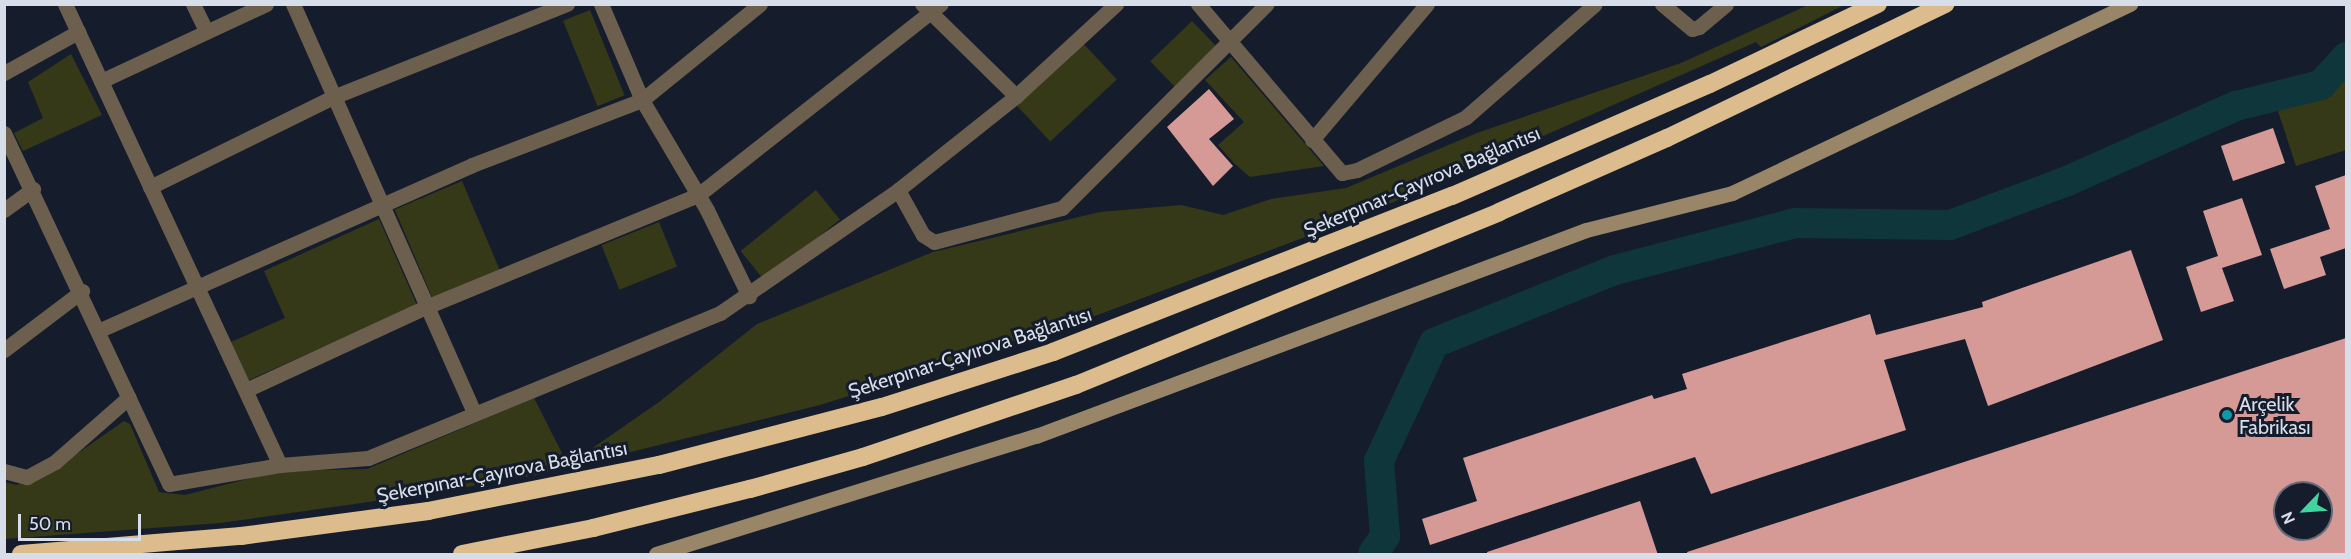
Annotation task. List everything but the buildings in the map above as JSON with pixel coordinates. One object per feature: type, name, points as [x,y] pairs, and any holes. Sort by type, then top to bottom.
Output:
[{"type":"highway","name":"Şekerpınar-Çayırova Bağlantısı","points":[[21,555],[241,536],[428,511],[660,465],[882,407],[1053,352],[1442,200],[1710,84],[1878,4]]},
{"type":"highway","points":[[462,555],[593,528],[750,489],[874,453],[1076,385],[1509,208],[1667,138],[1945,4]]},
{"type":"street","points":[[65,4],[280,465]]},
{"type":"street","points":[[193,4],[206,31]]},
{"type":"street","points":[[101,81],[266,4]]},
{"type":"street","points":[[293,4],[381,207],[474,412]]},
{"type":"street","points":[[150,186],[333,98],[567,4]]},
{"type":"street","points":[[100,330],[472,165],[642,100],[760,4]]},
{"type":"street","points":[[4,133],[82,291],[169,484],[280,465],[368,458],[474,412],[720,313],[749,296],[898,190],[1016,96],[1116,4]]},
{"type":"street","points":[[1198,4],[1334,168],[1350,172],[1466,117],[1594,4]]},
{"type":"street","points":[[898,190],[923,235],[934,243],[1062,208],[1267,4]]},
{"type":"street","points":[[1312,140],[1427,4]]},
{"type":"street","points":[[1662,4],[1692,29],[1699,27],[1726,4]]},
{"type":"street","points":[[656,555],[1036,436],[1587,230],[1732,193],[2130,4]]},
{"type":"street","points":[[602,6],[642,100],[699,195],[749,296]]},
{"type":"street","points":[[246,390],[426,307],[699,195],[931,8],[1016,96]]},
{"type":"street","points":[[4,73],[78,32]]},
{"type":"street","points":[[4,210],[33,189]]},
{"type":"street","points":[[4,350],[82,291]]},
{"type":"street","points":[[4,471],[27,477],[55,462],[129,397]]},
{"type":"green space","points":[[1808,5],[1844,5],[1761,47],[1756,42],[1364,215],[1055,331],[820,405],[542,474],[432,493],[220,523],[5,539],[4,482],[16,485],[45,476],[124,421],[130,424],[159,492],[185,495],[278,471],[367,469],[534,398],[568,465],[659,402],[757,324],[933,252],[1100,212],[1181,205],[1223,215],[1271,199],[1346,188],[1477,133],[1681,63]]},
{"type":"green space","points":[[590,10],[624,95],[598,106],[563,21]]},
{"type":"green space","points":[[1192,21],[1217,47],[1175,87],[1150,61]]},
{"type":"green space","points":[[1080,40],[1117,79],[1050,142],[1013,102]]},
{"type":"green space","points":[[71,54],[102,115],[23,151],[14,133],[43,118],[28,82]]},
{"type":"green space","points":[[1231,57],[1324,166],[1250,177],[1218,145],[1244,122],[1205,80]]},
{"type":"green space","points":[[2346,79],[2346,150],[2296,166],[2277,108],[2319,96]]},
{"type":"green space","points":[[462,181],[500,271],[433,300],[395,210]]},
{"type":"green space","points":[[816,190],[840,220],[765,281],[741,251]]},
{"type":"green space","points":[[379,219],[417,305],[249,380],[231,342],[285,318],[264,271]]},
{"type":"green space","points":[[659,222],[677,267],[619,290],[602,245]]},
{"type":"waterway","points":[[1373,554],[1385,536],[1379,461],[1434,343],[1615,270],[1795,223],[1950,225],[2065,182],[2236,106],[2321,85],[2346,57]]},
{"type":"place","name":"Arçelik Fabrikası","points":[[2227,415]]}]
